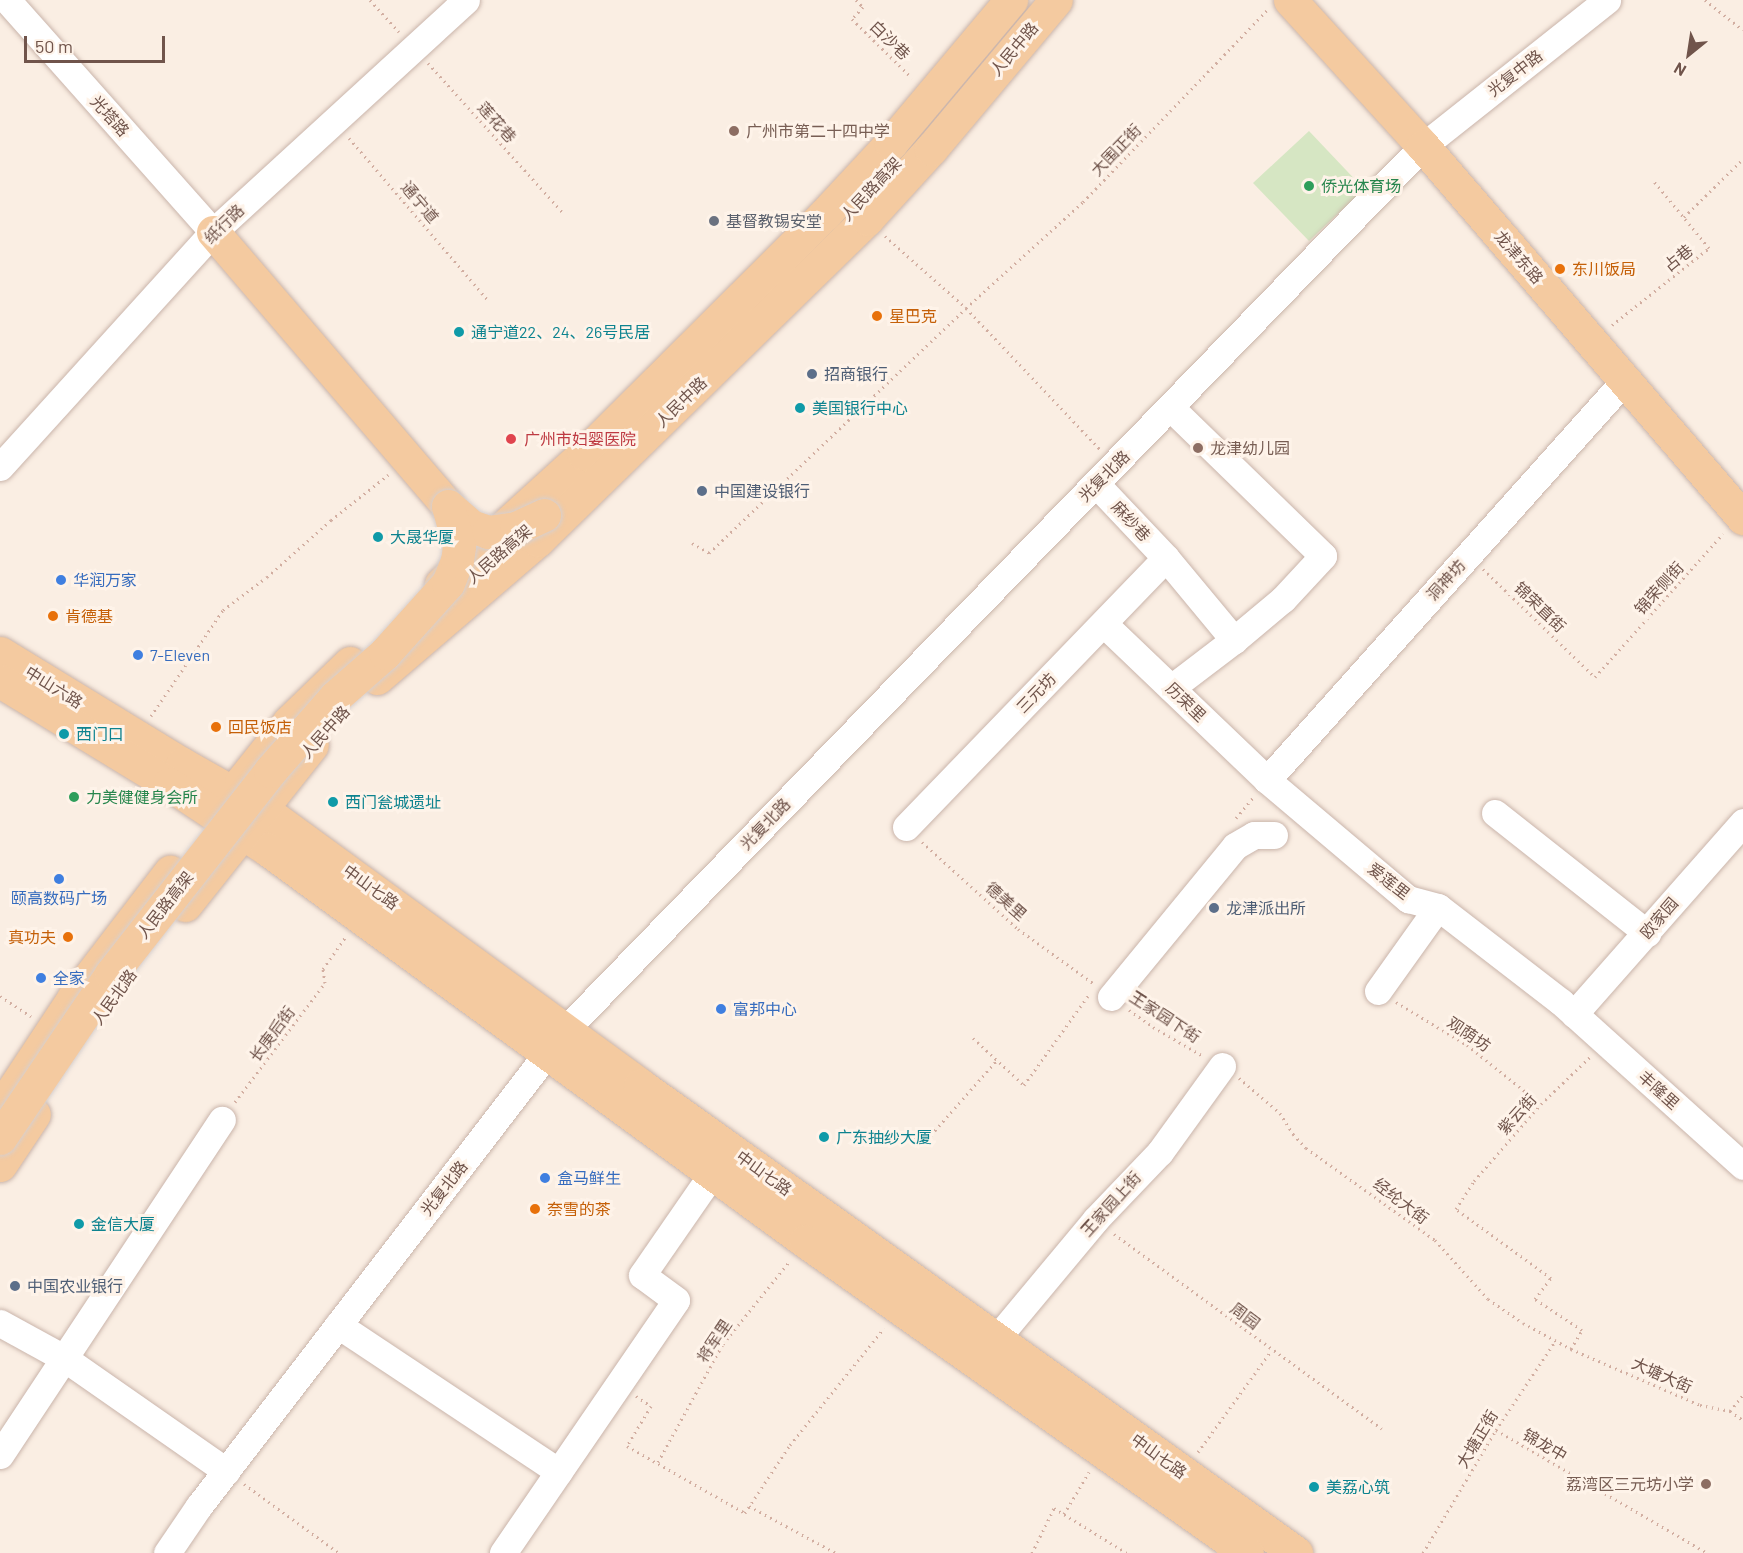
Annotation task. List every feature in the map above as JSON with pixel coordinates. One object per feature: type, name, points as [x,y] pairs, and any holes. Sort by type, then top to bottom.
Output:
[{"type":"main road","name":"人民中路","points":[[224,803],[312,697],[584,454],[825,214],[930,96],[1011,0]]},
{"type":"main road","name":"人民路高架","points":[[0,1138],[111,974],[263,780],[335,697],[544,515],[883,179],[1034,0]]},
{"type":"main road","name":"人民中路","points":[[252,821],[317,739],[362,691],[538,540],[867,219],[931,149],[1056,0]]},
{"type":"main road","name":"龙津东路","points":[[1279,4],[1423,146],[1742,516]]},
{"type":"main road","points":[[213,232],[448,506],[471,526],[488,532],[516,528],[544,515]]},
{"type":"main road","points":[[385,653],[448,583],[457,561],[459,546],[448,506]]},
{"type":"main road","name":"中山六路","points":[[0,653],[136,737],[224,803]]},
{"type":"main road","name":"中山六路","points":[[0,681],[224,803]]},
{"type":"main road","name":"中山七路","points":[[224,803],[556,1042],[996,1339],[1296,1553]]},
{"type":"main road","name":"人民北路","points":[[0,1109],[97,966],[224,803]]},
{"type":"main road","name":"人民北路","points":[[0,1165],[134,970],[252,821]]},
{"type":"main road","name":"中山七路","points":[[556,1042],[712,1174],[1247,1553]]},
{"type":"street","name":"光塔路","points":[[7,0],[213,232]]},
{"type":"street","name":"纸行路","points":[[0,466],[213,232],[466,0]]},
{"type":"street","name":"光复中路","points":[[1423,146],[1607,0]]},
{"type":"street","name":"光复北路","points":[[166,1553],[226,1471],[556,1042],[1423,146]]},
{"type":"street","name":"洞神坊","points":[[1267,780],[1625,380]]},
{"type":"street","points":[[1171,408],[1323,556],[1283,599],[1171,688]]},
{"type":"street","name":"麻纱巷","points":[[1096,484],[1166,558],[1234,640]]},
{"type":"street","name":"三元坊","points":[[906,827],[1166,558]]},
{"type":"street","name":"历荣里","points":[[1104,624],[1267,780]]},
{"type":"street","name":"爱莲里","points":[[1267,780],[1408,899],[1438,907],[1574,1014]]},
{"type":"street","points":[[1495,813],[1647,933]]},
{"type":"street","name":"欧家园","points":[[1574,1014],[1740,830]]},
{"type":"street","points":[[1104,991],[1235,846],[1254,835],[1274,835]]},
{"type":"street","points":[[1378,991],[1438,907]]},
{"type":"street","name":"丰隆里","points":[[1574,1014],[1743,1166]]},
{"type":"street","name":"王家园上街","points":[[996,1339],[1095,1220],[1160,1152],[1222,1066]]},
{"type":"street","points":[[0,1455],[222,1120]]},
{"type":"street","points":[[503,1553],[676,1300],[642,1275],[712,1174]]},
{"type":"street","points":[[0,1323],[64,1358],[226,1471]]},
{"type":"street","points":[[338,1325],[559,1472]]},
{"type":"path","name":"莲花巷","points":[[370,0],[563,213]]},
{"type":"path","name":"白沙巷","points":[[856,0],[863,7],[852,19],[930,96]]},
{"type":"path","points":[[1705,0],[1743,30]]},
{"type":"path","name":"大围正街","points":[[692,543],[709,553],[966,308],[1083,202],[1279,4]]},
{"type":"path","name":"通宁道","points":[[335,121],[487,299]]},
{"type":"path","points":[[1684,217],[1743,159]]},
{"type":"path","name":"占巷","points":[[1592,341],[1709,248],[1653,180]]},
{"type":"path","points":[[867,219],[966,308],[1116,465]]},
{"type":"path","points":[[136,737],[223,610],[267,577],[331,520],[393,471]]},
{"type":"path","name":"锦荣侧街","points":[[1595,677],[1742,516]]},
{"type":"path","name":"锦荣直街","points":[[1468,555],[1595,677]]},
{"type":"path","name":"德美里","points":[[906,827],[1018,929],[1104,991]]},
{"type":"path","name":"长庚后街","points":[[222,1120],[325,983],[323,969],[346,936]]},
{"type":"path","points":[[973,1038],[1024,1085],[1104,991]]},
{"type":"path","name":"王家园下街","points":[[1104,991],[1153,1028],[1222,1066]]},
{"type":"path","name":"观荫坊","points":[[1378,991],[1467,1045],[1541,1104]]},
{"type":"path","points":[[0,996],[52,1030]]},
{"type":"path","name":"紫云街","points":[[1571,1349],[1582,1330],[1535,1299],[1551,1278],[1456,1209],[1474,1181],[1541,1104],[1606,1042]]},
{"type":"path","points":[[914,1137],[923,1144],[997,1060]]},
{"type":"path","name":"经纶大街","points":[[1222,1066],[1246,1082],[1280,1113],[1293,1134],[1306,1148],[1434,1240],[1488,1299],[1571,1349]]},
{"type":"path","name":"周园","points":[[1095,1220],[1271,1351],[1382,1429]]},
{"type":"path","name":"将军里","points":[[658,1462],[723,1344],[806,1242]]},
{"type":"path","points":[[618,1384],[651,1406],[627,1446],[745,1513],[790,1445],[900,1308]]},
{"type":"path","name":"大塘正街","points":[[1423,1553],[1496,1430],[1556,1340]]},
{"type":"path","name":"大塘大街","points":[[1571,1349],[1700,1405],[1731,1411],[1743,1420]]},
{"type":"path","points":[[1183,1473],[1271,1351]]},
{"type":"path","points":[[1731,1411],[1743,1395]]},
{"type":"path","name":"锦龙中","points":[[1496,1430],[1707,1553]]},
{"type":"path","points":[[1064,1515],[1103,1450]]},
{"type":"path","points":[[226,1471],[339,1553]]},
{"type":"path","points":[[750,1506],[836,1553]]},
{"type":"path","points":[[1032,1553],[1054,1508],[1127,1553]]},
{"type":"green space","name":"侨光体育场","points":[[1309,131],[1364,189],[1309,241],[1253,183]]},
{"type":"place","name":"广州市第二十四中学","points":[[734,131]]},
{"type":"place","name":"侨光体育场","points":[[1309,186]]},
{"type":"place","name":"基督教锡安堂","points":[[714,221]]},
{"type":"place","name":"东川饭局","points":[[1560,269]]},
{"type":"place","name":"星巴克","points":[[877,316]]},
{"type":"place","name":"通宁道22、24、26号民居","points":[[459,332]]},
{"type":"place","name":"招商银行","points":[[812,374]]},
{"type":"place","name":"美国银行中心","points":[[800,408]]},
{"type":"place","name":"广州市妇婴医院","points":[[511,439]]},
{"type":"place","name":"龙津幼儿园","points":[[1198,448]]},
{"type":"place","name":"中国建设银行","points":[[702,491]]},
{"type":"place","name":"大晟华厦","points":[[378,537]]},
{"type":"place","name":"华润万家","points":[[61,580]]},
{"type":"place","name":"肯德基","points":[[53,616]]},
{"type":"place","name":"7-Eleven","points":[[138,655]]},
{"type":"place","name":"回民饭店","points":[[216,727]]},
{"type":"place","name":"西门口","points":[[64,734]]},
{"type":"place","name":"力美健健身会所","points":[[74,797]]},
{"type":"place","name":"西门瓮城遗址","points":[[333,802]]},
{"type":"place","name":"颐高数码广场","points":[[59,879]]},
{"type":"place","name":"龙津派出所","points":[[1214,908]]},
{"type":"place","name":"真功夫","points":[[68,937]]},
{"type":"place","name":"全家","points":[[41,978]]},
{"type":"place","name":"富邦中心","points":[[721,1009]]},
{"type":"place","name":"广东抽纱大厦","points":[[824,1137]]},
{"type":"place","name":"盒马鲜生","points":[[545,1178]]},
{"type":"place","name":"奈雪的茶","points":[[535,1209]]},
{"type":"place","name":"金信大厦","points":[[79,1224]]},
{"type":"place","name":"中国农业银行","points":[[15,1286]]},
{"type":"place","name":"荔湾区三元坊小学","points":[[1706,1484]]},
{"type":"place","name":"美荔心筑","points":[[1314,1487]]}]
